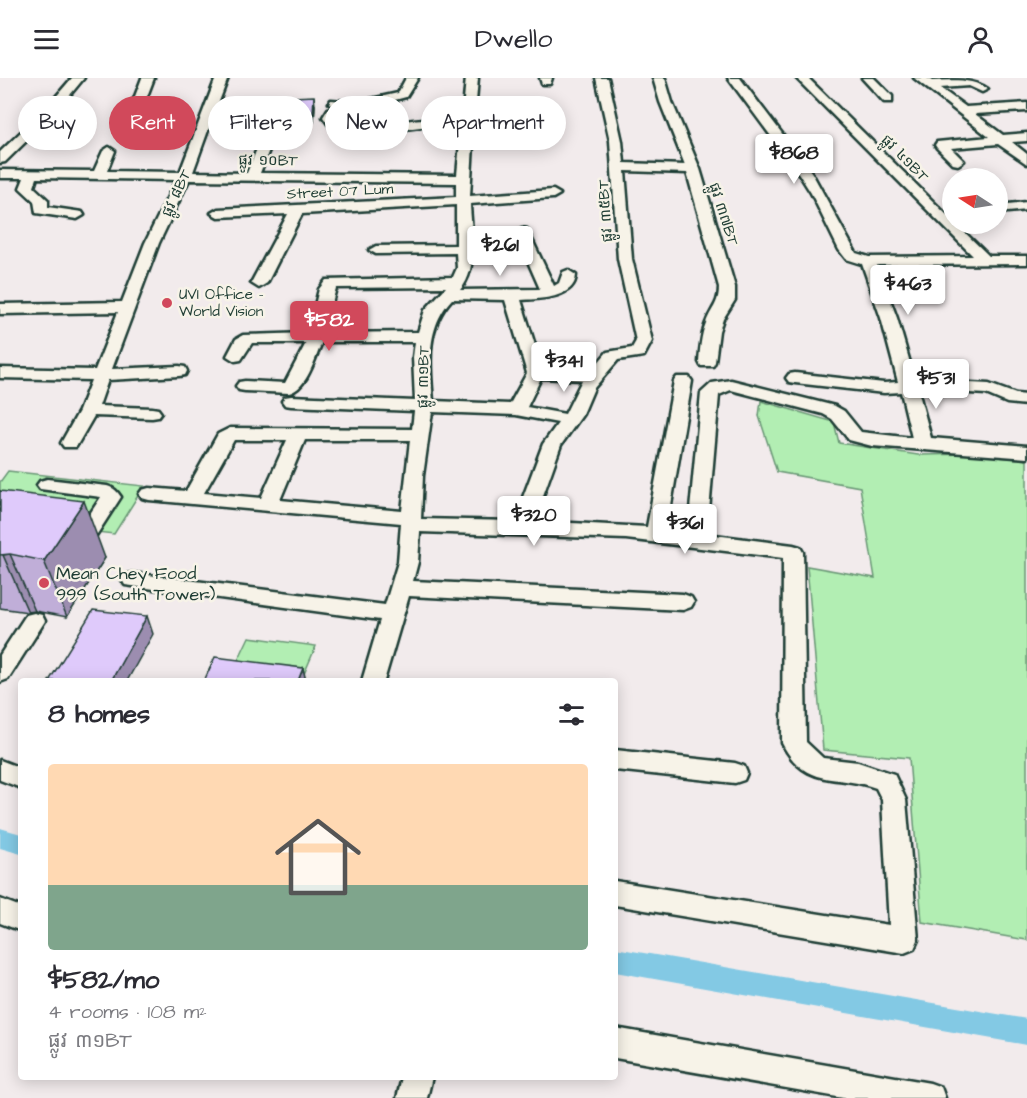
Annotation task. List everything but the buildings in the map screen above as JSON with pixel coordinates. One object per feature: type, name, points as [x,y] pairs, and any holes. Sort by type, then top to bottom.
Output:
[{"type":"street","points":[[0,159],[52,109],[78,78]]},
{"type":"street","points":[[141,96],[148,78]]},
{"type":"street","name":"ផ្លូវ ៨BT","points":[[70,443],[88,411],[152,243],[213,121],[222,78]]},
{"type":"street","points":[[398,96],[402,95],[412,78]]},
{"type":"street","name":"ផ្លូវ ៣១BT","points":[[471,96],[472,78]]},
{"type":"street","name":"ផ្លូវ ៣៥BT","points":[[595,376],[613,356],[638,352],[644,341],[625,259],[616,141],[602,78]]},
{"type":"street","name":"ផ្លូវ ៣៧BT","points":[[659,78],[666,102],[693,169],[728,286],[727,300],[713,325],[707,362]]},
{"type":"street","points":[[734,78],[818,193],[844,247],[857,260],[1027,260]]},
{"type":"street","name":"ផ្លូវ ៤១BT","points":[[802,78],[985,260]]},
{"type":"street","points":[[868,78],[888,99]]},
{"type":"street","points":[[924,81],[971,82],[982,89]]},
{"type":"street","points":[[924,81],[1027,160]]},
{"type":"street","points":[[964,111],[1027,107]]},
{"type":"street","points":[[958,161],[941,146],[1027,137]]},
{"type":"street","points":[[252,177],[263,150]]},
{"type":"street","name":"ផ្លូវ ៣១BT","points":[[374,678],[408,562],[424,405],[421,357],[424,337],[433,310],[454,288],[464,268],[463,179],[466,150]]},
{"type":"street","points":[[100,174],[109,151]]},
{"type":"street","points":[[618,167],[693,169]]},
{"type":"street","name":"ផ្លូវ ១០BT","points":[[0,174],[463,179]]},
{"type":"street","points":[[2,190],[14,174]]},
{"type":"street","points":[[32,174],[27,188],[41,200],[42,210],[77,215]]},
{"type":"street","name":"Street 07 Lum","points":[[218,213],[553,194]]},
{"type":"street","points":[[1008,208],[1027,206]]},
{"type":"street","points":[[259,283],[297,210]]},
{"type":"street","points":[[522,232],[549,292]]},
{"type":"street","points":[[376,250],[464,249]]},
{"type":"street","points":[[868,261],[885,302],[908,385],[921,422],[922,443]]},
{"type":"street","points":[[245,386],[289,388],[293,385],[316,338],[317,323],[327,289],[332,283],[347,281],[512,294],[549,292],[562,288],[568,280],[568,275]]},
{"type":"street","points":[[512,294],[535,374],[516,410]]},
{"type":"street","points":[[0,309],[128,308]]},
{"type":"street","points":[[235,356],[242,342],[249,338],[424,337]]},
{"type":"street","points":[[0,374],[100,375],[179,371]]},
{"type":"street","points":[[535,374],[595,376]]},
{"type":"street","points":[[522,527],[552,444],[595,376]]},
{"type":"street","points":[[795,378],[884,388],[908,385],[989,389],[1013,399],[1027,400]]},
{"type":"street","points":[[656,534],[683,381]]},
{"type":"street","points":[[697,539],[710,393],[718,387],[731,385],[816,405],[838,415],[855,436],[899,443],[946,444],[1027,452]]},
{"type":"street","points":[[291,401],[516,410],[569,420]]},
{"type":"street","points":[[88,411],[152,413]]},
{"type":"street","points":[[268,504],[299,433]]},
{"type":"street","points":[[192,498],[224,438],[230,434],[420,435]]},
{"type":"street","points":[[47,485],[107,492],[111,497],[85,537],[53,534]]},
{"type":"street","points":[[149,494],[268,504],[412,522],[656,534],[793,552],[794,743],[802,758],[817,768],[861,773],[885,781],[894,800],[904,940],[618,893]]},
{"type":"street","points":[[132,580],[394,614]]},
{"type":"street","points":[[401,588],[683,603]]},
{"type":"street","points":[[0,673],[34,621]]},
{"type":"street","points":[[618,759],[735,773]]},
{"type":"street","points":[[0,770],[18,777]]},
{"type":"street","points":[[0,911],[18,918]]},
{"type":"street","points":[[618,1044],[930,1098]]},
{"type":"street","points":[[412,1098],[416,1080]]},
{"type":"green space","points":[[761,401],[834,422],[839,443],[918,455],[972,454],[1027,460],[1027,940],[922,922],[909,758],[823,750],[807,566],[875,578],[860,487],[777,472],[759,416]]},
{"type":"green space","points":[[8,471],[144,486],[114,534],[0,521],[0,482]]},
{"type":"green space","points":[[249,637],[316,646],[302,678],[231,675]]},
{"type":"waterway","points":[[0,838],[18,843]]},
{"type":"waterway","points":[[618,961],[1027,1032]]},
{"type":"place","name":"UVI Office - World Vision","points":[[167,303]]},
{"type":"place","name":"Mean Chey Food 999 (South Tower)","points":[[44,583]]}]
